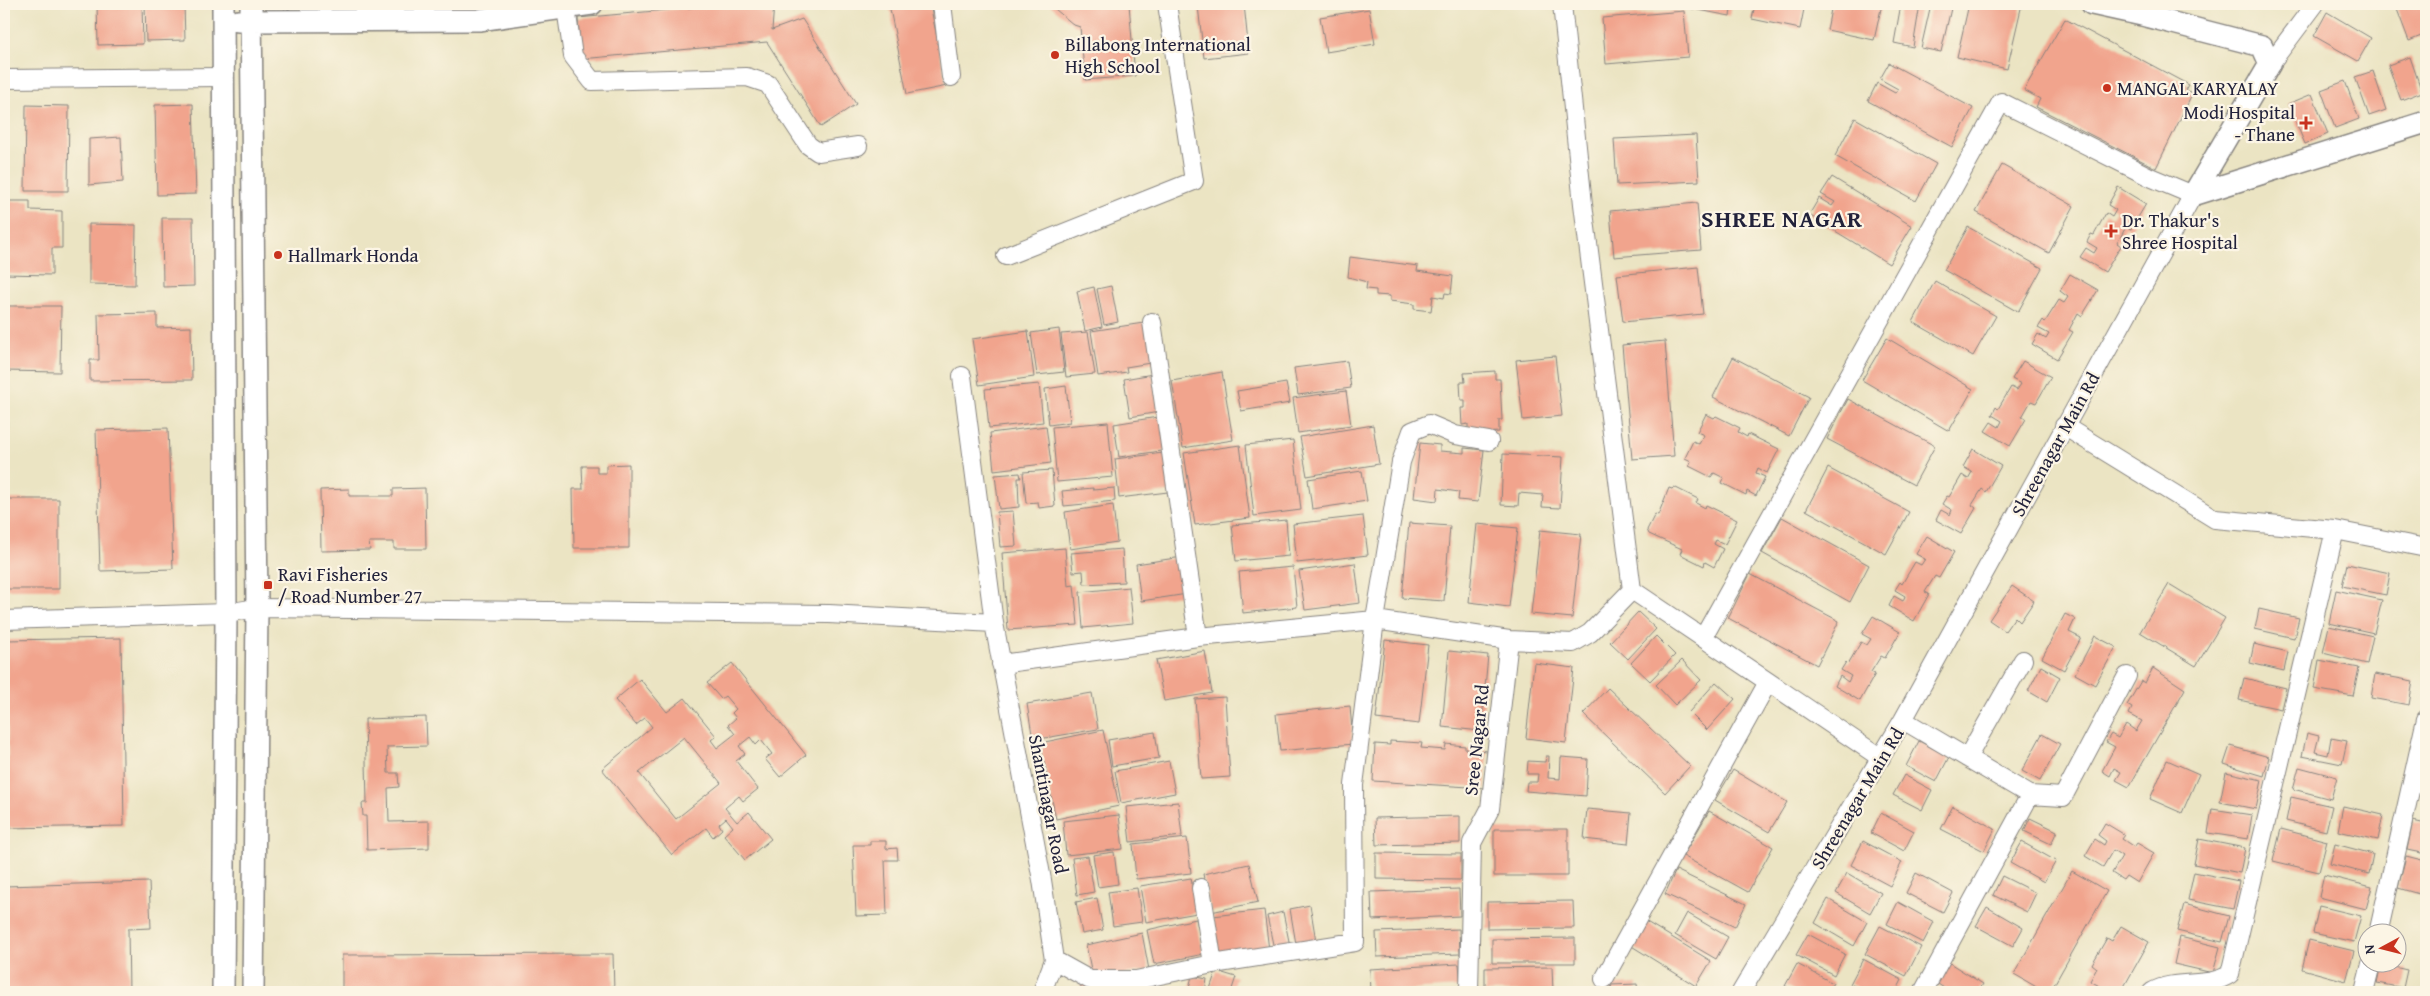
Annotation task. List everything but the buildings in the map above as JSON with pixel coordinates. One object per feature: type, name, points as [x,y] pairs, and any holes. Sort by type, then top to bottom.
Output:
[{"type":"street","points":[[224,992],[226,613],[222,13],[251,12],[479,20],[592,4]]},
{"type":"street","points":[[942,4],[951,77]]},
{"type":"street","points":[[1006,256],[1194,181],[1167,4]]},
{"type":"street","points":[[1562,4],[1583,204],[1632,590],[1881,758]]},
{"type":"street","points":[[2092,4],[2144,9],[2262,46],[2270,64],[2315,4]]},
{"type":"street","points":[[566,8],[573,56],[592,81],[747,77],[768,84],[808,145],[818,152],[858,146]]},
{"type":"street","points":[[251,12],[257,608],[253,992]]},
{"type":"street","name":"Shreenagar Main Rd","points":[[1741,992],[1903,720],[2193,195],[2270,64]]},
{"type":"street","points":[[4,79],[222,77]]},
{"type":"street","points":[[1703,638],[2001,102],[2150,177],[2193,195],[2426,122]]},
{"type":"street","points":[[1152,322],[1198,637]]},
{"type":"street","name":"Shantinagar Road","points":[[962,376],[994,623],[1042,880],[1054,960],[1042,992]]},
{"type":"street","points":[[1054,960],[1090,980],[1136,980],[1213,964],[1355,942],[1354,785],[1375,620],[1401,462],[1412,431],[1429,424],[1455,435],[1489,441]]},
{"type":"street","points":[[2064,426],[2215,519],[2335,530],[2426,548]]},
{"type":"street","points":[[2152,992],[2179,985],[2221,980],[2230,974],[2335,530]]},
{"type":"street","points":[[1001,664],[1198,637],[1375,620],[1509,640],[1572,643],[1590,633],[1632,590]]},
{"type":"street","points":[[4,620],[226,613],[257,608],[829,614],[994,623]]},
{"type":"street","name":"Sree Nagar Rd","points":[[1469,992],[1472,843],[1490,809],[1509,640]]},
{"type":"street","points":[[1967,758],[2022,660]]},
{"type":"street","points":[[1903,720],[2030,795],[2064,796],[2127,676]]},
{"type":"street","points":[[1604,979],[1768,682]]},
{"type":"street","points":[[2380,924],[2426,720]]},
{"type":"street","points":[[1923,992],[2030,795]]},
{"type":"street","points":[[1200,888],[1213,964]]},
{"type":"street","points":[[2364,992],[2368,974]]},
{"type":"place","name":"Billabong International High School","points":[[1055,55]]},
{"type":"place","name":"MANGAL KARYALAY","points":[[2107,88]]},
{"type":"place","name":"Modi Hospital - Thane","points":[[2306,123]]},
{"type":"place","name":"Dr. Thakur's Shree Hospital","points":[[2111,231]]},
{"type":"place","name":"Hallmark Honda","points":[[278,255]]},
{"type":"place","name":"Ravi Fisheries / Road Number 27","points":[[268,585]]},
{"type":"district","name":"SHREE NAGAR","points":[[1782,218]]}]
